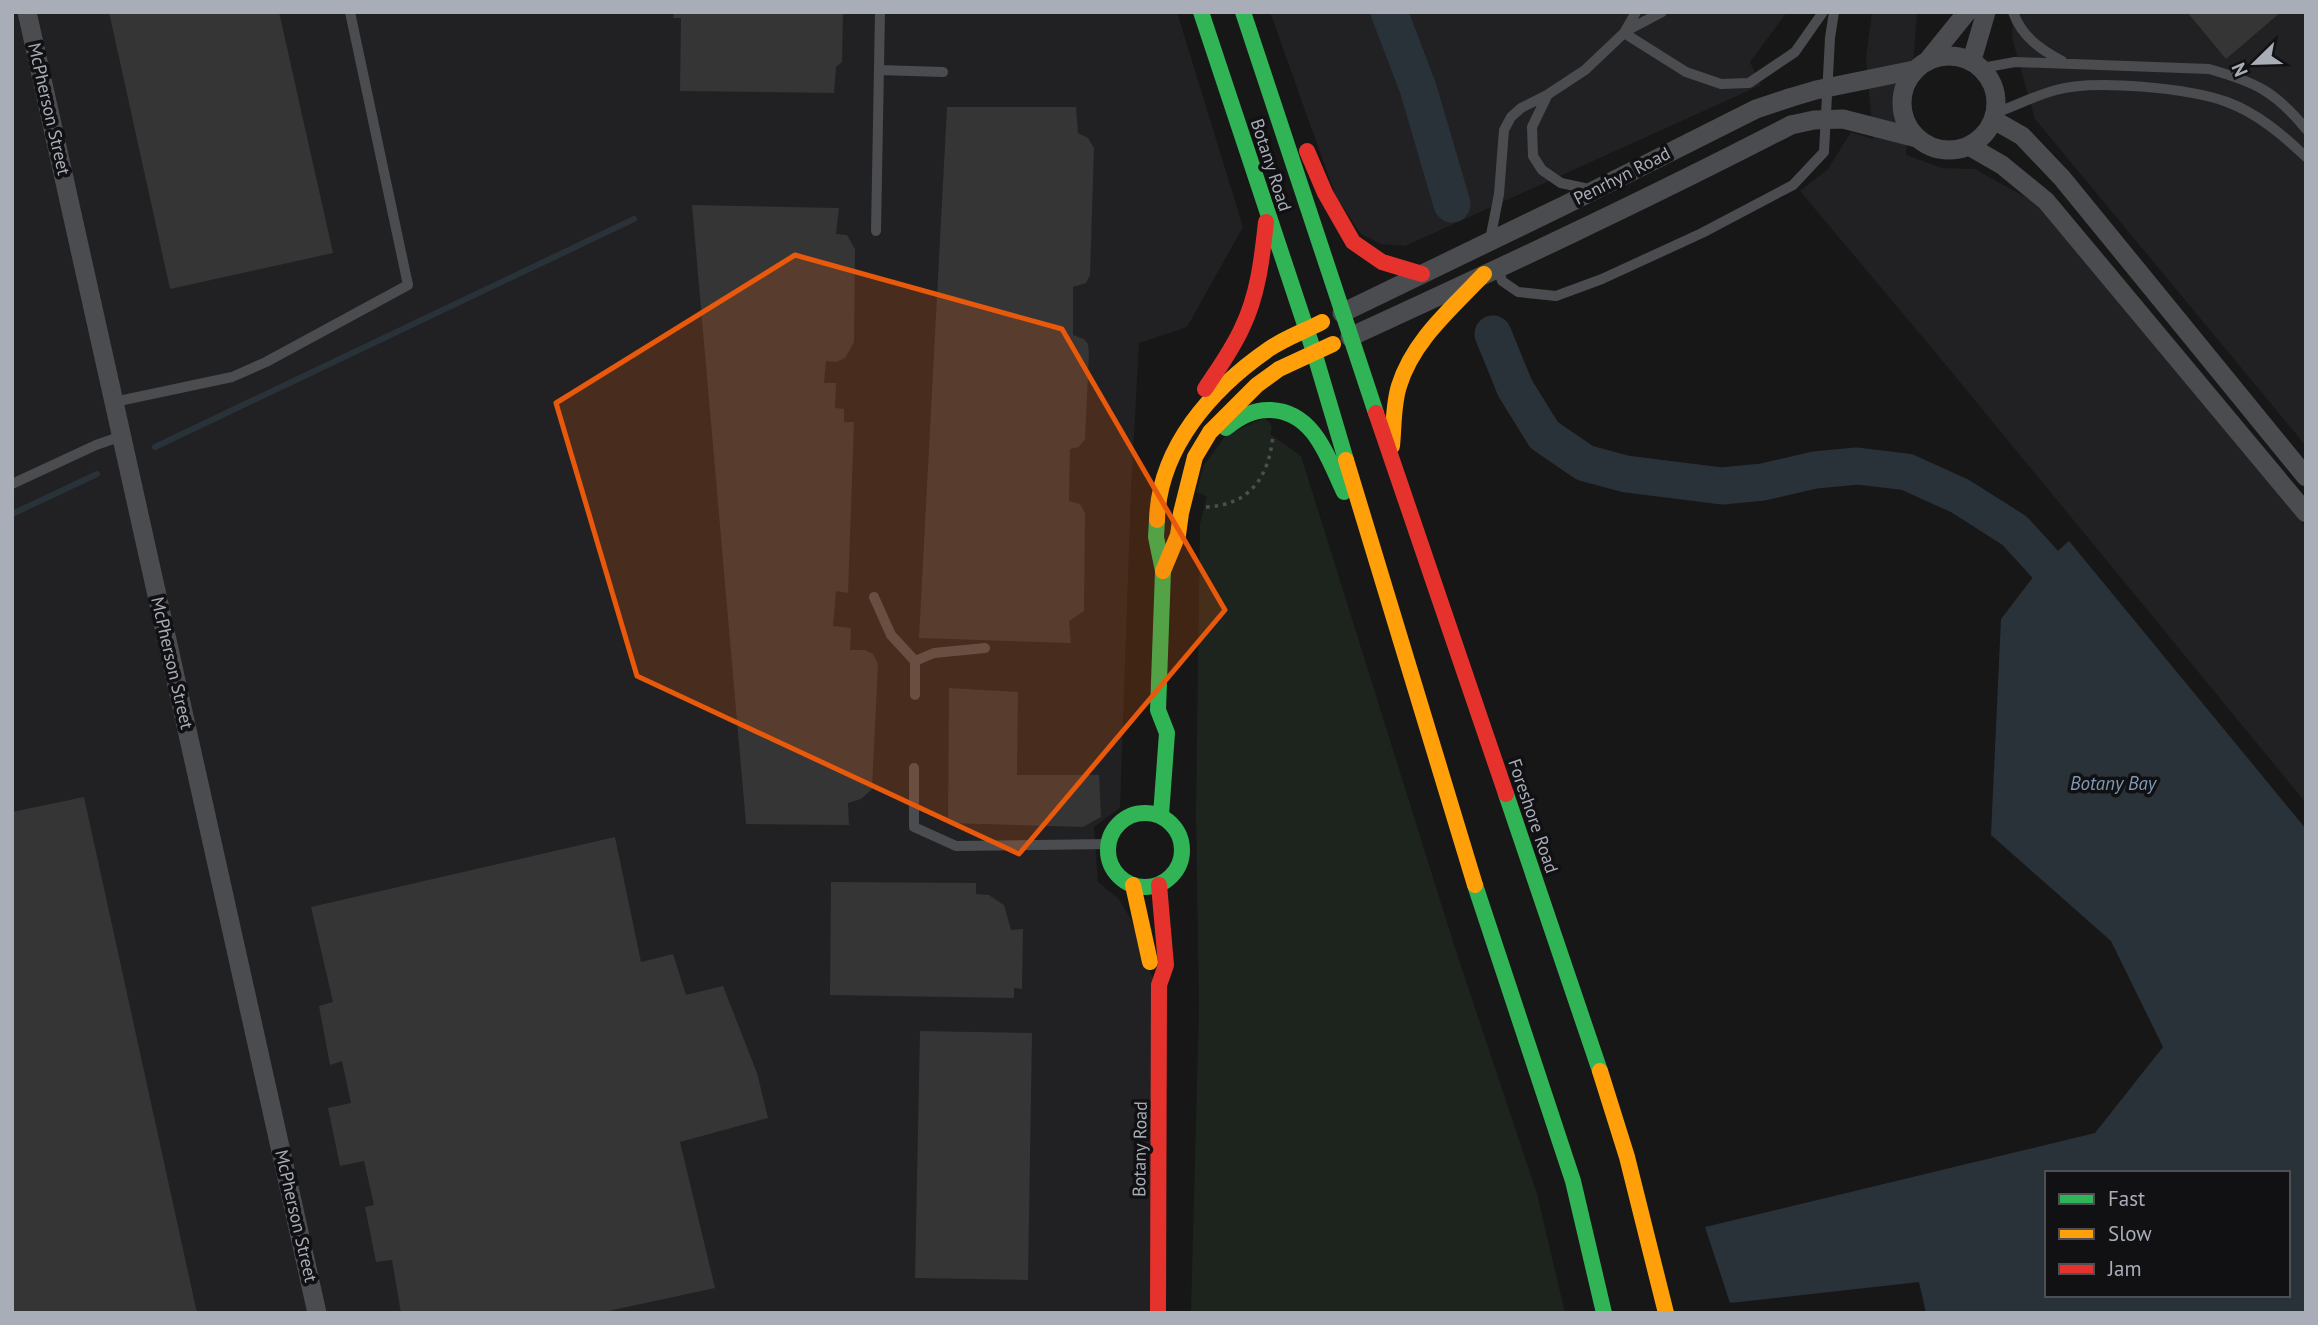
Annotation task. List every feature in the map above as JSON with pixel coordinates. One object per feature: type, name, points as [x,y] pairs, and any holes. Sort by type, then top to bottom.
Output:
[{"type":"main road","name":"Botany Road","points":[[1201,12],[1314,352]]},
{"type":"main road","name":"Botany Road","points":[[1244,12],[1350,337]]},
{"type":"main road","points":[[1250,31],[1325,192],[1353,242],[1382,262],[1422,274]]},
{"type":"main road","points":[[1148,733],[1158,710],[1163,570],[1156,537],[1157,508],[1171,455],[1198,400],[1240,335],[1249,316],[1259,274],[1267,214]]},
{"type":"main road","points":[[1391,456],[1399,387],[1405,370],[1425,336],[1491,270]]},
{"type":"main road","points":[[1186,429],[1229,381],[1270,348],[1342,313]]},
{"type":"main road","points":[[1163,570],[1178,536],[1195,457],[1210,432],[1257,385],[1279,369],[1350,337]]},
{"type":"main road","name":"Foreshore Road","points":[[1350,337],[1583,1018],[1627,1157],[1666,1313]]},
{"type":"main road","points":[[1314,352],[1471,873],[1573,1181],[1604,1313]]},
{"type":"main road","points":[[1185,497],[1217,437],[1247,412],[1270,410],[1296,417],[1307,425],[1373,546]]},
{"type":"main road","points":[[1158,710],[1167,733],[1161,816]]},
{"type":"main road","points":[[1138,813],[1143,794]]},
{"type":"main road","points":[[1150,812],[1171,822],[1183,845],[1178,869],[1159,885],[1133,885],[1122,879],[1109,858],[1108,845],[1118,824],[1138,813],[1150,812]]},
{"type":"main road","name":"Botany Road","points":[[1133,885],[1150,962],[1159,985]]},
{"type":"main road","name":"Botany Road","points":[[1158,1313],[1159,985],[1166,964],[1159,885]]},
{"type":"street","name":"McPherson Street","points":[[27,12],[317,1313]]},
{"type":"street","points":[[1921,65],[1950,55],[1977,64],[1993,83],[1996,92],[1995,116],[1984,135],[1969,146],[1951,151],[1933,148],[1917,138],[1906,123],[1901,105],[1904,86],[1921,65],[1967,12]]},
{"type":"street","points":[[1977,64],[1986,12]]},
{"type":"street","name":"Penrhyn Road","points":[[1342,313],[1756,109],[1816,90],[1921,65]]},
{"type":"street","points":[[1995,116],[2022,136],[2062,178],[2306,477]]},
{"type":"street","name":"Penrhyn Road","points":[[1350,337],[1491,270],[1555,243],[1791,125],[1814,120],[1843,119],[1917,138]]},
{"type":"street","points":[[1969,146],[2002,164],[2046,201],[2306,513]]},
{"type":"lane","points":[[114,402],[232,377],[266,362],[408,285],[350,12]]},
{"type":"lane","points":[[876,231],[880,12]]},
{"type":"lane","points":[[1490,241],[1499,194],[1504,130],[1511,117],[1521,108],[1585,70],[1623,33],[1636,12]]},
{"type":"lane","points":[[1623,33],[1662,12]]},
{"type":"lane","points":[[1623,33],[1686,72],[1721,84],[1749,83],[1795,52],[1823,12]]},
{"type":"lane","points":[[1491,270],[1518,292],[1556,296],[1602,279],[1702,233],[1793,185],[1824,152],[1830,38],[1834,12]]},
{"type":"lane","points":[[2013,12],[2028,38],[2043,51],[2065,63]]},
{"type":"lane","points":[[1977,64],[2065,63],[2209,69],[2239,77],[2268,90],[2306,129]]},
{"type":"lane","points":[[879,70],[943,72]]},
{"type":"lane","points":[[1995,116],[2057,89],[2112,84],[2200,94],[2228,102],[2256,116],[2306,157]]},
{"type":"lane","points":[[1547,95],[1532,127],[1533,156],[1542,170],[1561,183],[1595,190]]},
{"type":"lane","points":[[12,484],[96,445],[122,436]]},
{"type":"lane","points":[[874,597],[891,635],[915,661],[915,695]]},
{"type":"lane","points":[[915,661],[934,653],[985,648]]},
{"type":"lane","points":[[915,768],[914,827],[956,846],[1108,845]]},
{"type":"path","points":[[1185,497],[1204,507],[1226,506],[1252,489],[1265,472],[1274,425]]},
{"type":"highlighted area","points":[[795,255],[1062,329],[1225,610],[1019,854],[637,676],[556,403]]},
{"type":"shaded area","points":[[12,12],[1177,12],[1243,227],[1187,327],[1139,343],[1120,808],[1094,827],[1098,882],[1118,898],[1131,919],[1158,992],[1158,1313],[12,1313]]},
{"type":"shaded area","points":[[1270,12],[1787,12],[1750,62],[1761,85],[1405,246],[1381,244],[1361,234],[1336,197]]},
{"type":"shaded area","points":[[1872,12],[1917,12],[1906,155],[1942,168],[1975,169],[2036,203],[2306,527],[2306,803],[1800,191],[1828,169],[1851,132],[1873,139],[1866,58]]},
{"type":"shaded area","points":[[2014,12],[2306,12],[2306,446],[2035,119],[2012,38]]},
{"type":"shaded area","points":[[1265,418],[1272,426],[1270,434],[1301,456],[1455,948],[1537,1194],[1565,1313],[1191,1313],[1199,1008],[1196,813],[1200,524],[1207,497],[1196,492],[1204,465],[1226,435]]},
{"type":"water","name":"Botany Bay","points":[[2069,541],[2306,829],[2306,1313],[1926,1313],[1919,1282],[1730,1303],[1705,1227],[2095,1133],[2163,1047],[2111,941],[1991,835],[2001,619],[2044,563]]},
{"type":"building","points":[[109,12],[279,12],[333,253],[170,289]]},
{"type":"building","points":[[674,12],[843,12],[842,62],[836,67],[834,93],[680,91],[681,18],[673,18]]},
{"type":"building","points":[[2187,12],[2281,12],[2226,59]]},
{"type":"building","points":[[947,107],[1076,107],[1078,133],[1088,138],[1094,148],[1090,275],[1086,283],[1073,287],[1073,335],[1084,339],[1089,353],[1085,439],[1079,447],[1070,449],[1069,501],[1080,504],[1085,513],[1084,611],[1069,621],[1071,643],[919,638]]},
{"type":"building","points":[[692,205],[839,208],[836,234],[847,235],[855,249],[854,342],[845,358],[836,362],[826,361],[824,383],[836,383],[835,408],[844,409],[844,422],[854,422],[848,593],[836,591],[833,626],[851,628],[850,650],[865,650],[873,654],[878,664],[872,789],[861,799],[848,803],[849,825],[746,824]]},
{"type":"building","points":[[949,688],[1018,692],[1017,775],[1099,775],[1101,817],[1083,827],[948,823]]},
{"type":"building","points":[[84,797],[197,1313],[12,1313],[12,812]]},
{"type":"building","points":[[615,837],[641,962],[673,954],[686,995],[723,986],[757,1073],[768,1118],[680,1142],[715,1288],[599,1313],[401,1313],[392,1260],[376,1262],[365,1207],[374,1205],[364,1161],[340,1166],[328,1108],[351,1103],[342,1061],[330,1065],[319,1006],[333,1002],[311,907]]},
{"type":"building","points":[[831,882],[976,883],[976,894],[989,895],[1004,905],[1011,930],[1023,929],[1022,989],[1014,988],[1014,998],[830,995]]},
{"type":"building","points":[[920,1031],[1032,1033],[1028,1280],[915,1278]]},
{"type":"waterway","points":[[1389,12],[1418,88],[1452,204]]},
{"type":"waterway","points":[[155,447],[634,219]]},
{"type":"waterway","points":[[1493,334],[1515,388],[1544,435],[1585,463],[1626,474],[1722,486],[1763,482],[1815,470],[1857,466],[1907,472],[1960,496],[2015,531],[2044,563]]},
{"type":"waterway","points":[[12,514],[97,474]]},
{"type":"traffic: fast","points":[[1201,12],[1314,352],[1346,460]]},
{"type":"traffic: fast","points":[[1243,12],[1376,413]]},
{"type":"traffic: fast","points":[[1226,428],[1247,414],[1264,410],[1286,413],[1299,419],[1318,439],[1344,492]]},
{"type":"traffic: fast","points":[[1157,520],[1156,537],[1163,571],[1158,710],[1167,733],[1161,815]]},
{"type":"traffic: fast","points":[[1506,794],[1600,1071]]},
{"type":"traffic: fast","points":[[1138,813],[1152,813],[1166,819],[1176,829],[1182,850],[1176,871],[1166,881],[1152,887],[1138,887],[1124,881],[1114,871],[1108,857],[1108,843],[1114,829],[1124,819],[1138,813]]},
{"type":"traffic: fast","points":[[1475,885],[1573,1181],[1604,1313]]},
{"type":"traffic: slow","points":[[1392,446],[1396,401],[1405,369],[1424,339],[1484,274]]},
{"type":"traffic: slow","points":[[1157,520],[1167,469],[1192,422],[1227,382],[1248,365],[1269,349],[1322,322]]},
{"type":"traffic: slow","points":[[1163,571],[1178,535],[1195,457],[1210,432],[1257,385],[1279,369],[1333,344]]},
{"type":"traffic: slow","points":[[1346,460],[1475,885]]},
{"type":"traffic: slow","points":[[1133,885],[1150,962]]},
{"type":"traffic: slow","points":[[1600,1071],[1627,1157],[1666,1313]]},
{"type":"traffic: jam","points":[[1307,151],[1325,193],[1353,242],[1382,262],[1422,274]]},
{"type":"traffic: jam","points":[[1205,389],[1234,344],[1252,303],[1259,277],[1266,222]]},
{"type":"traffic: jam","points":[[1376,413],[1506,794]]},
{"type":"traffic: jam","points":[[1158,1313],[1159,985],[1166,965],[1159,885]]}]
